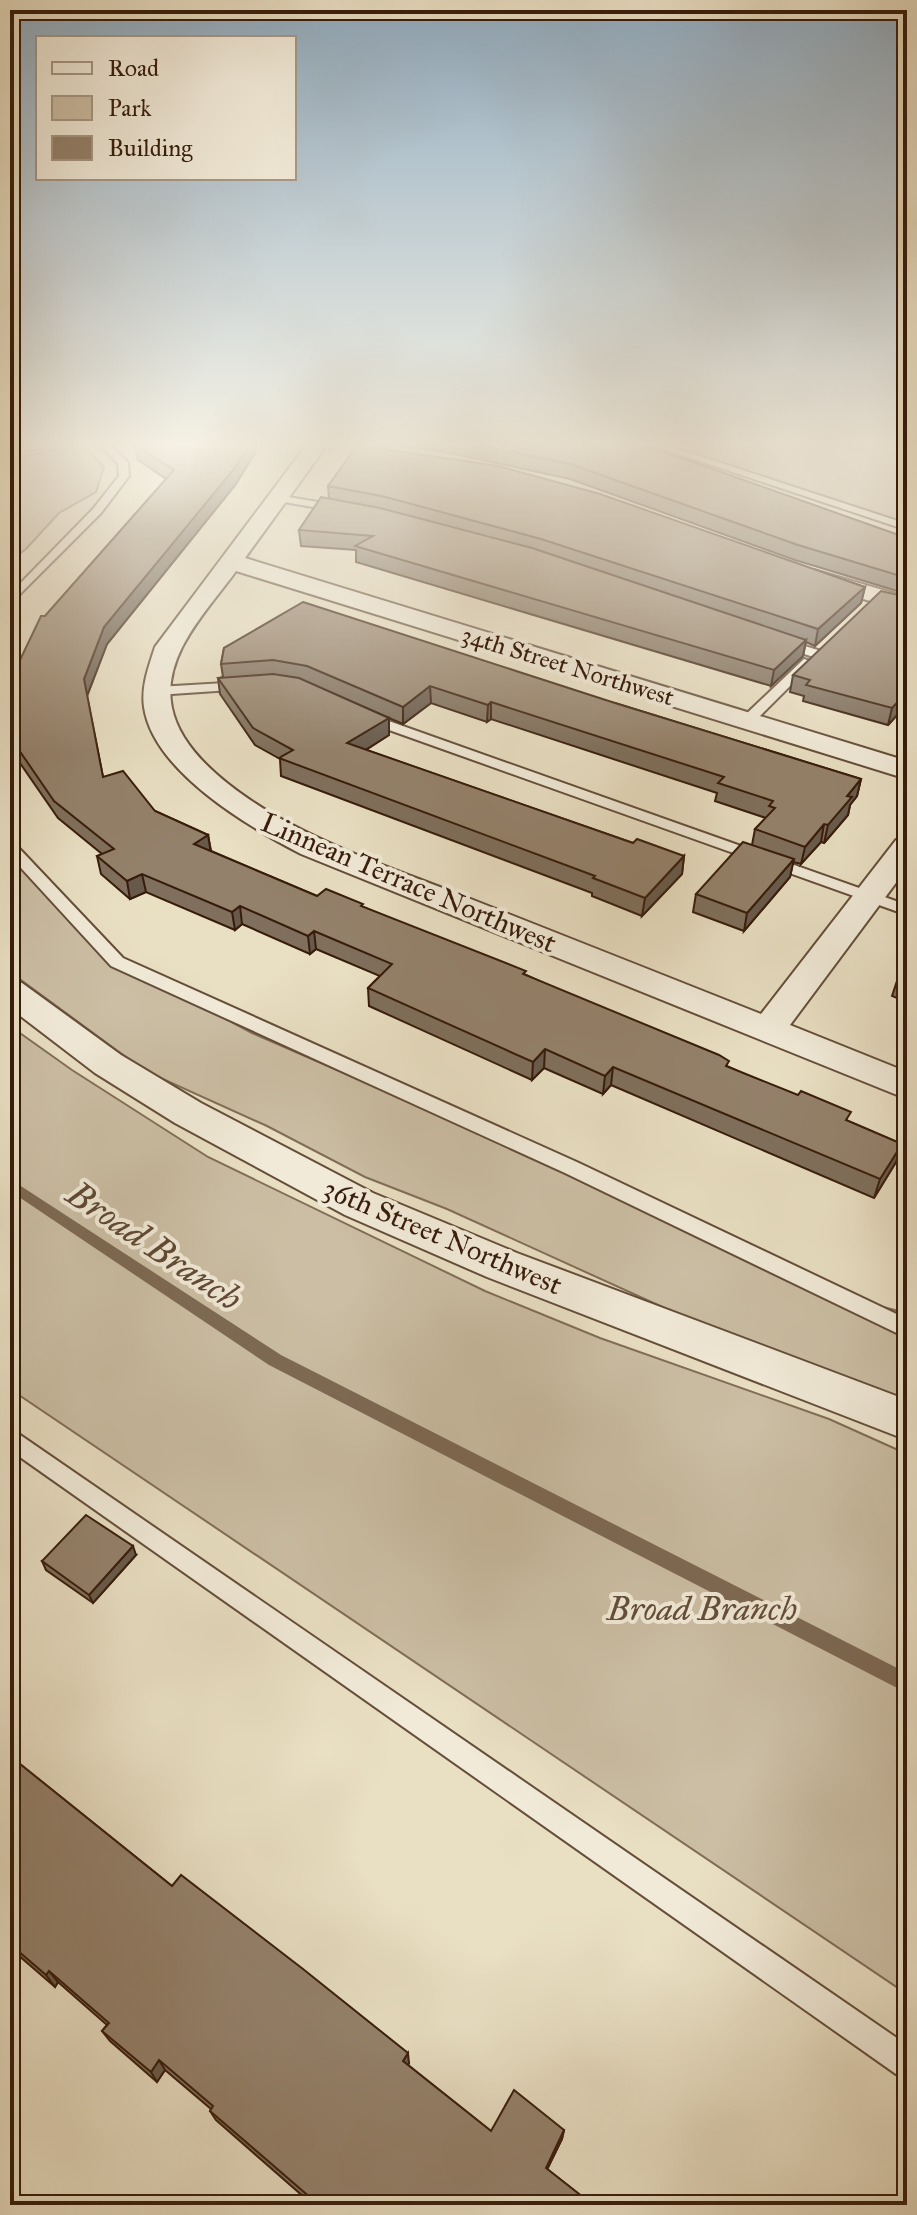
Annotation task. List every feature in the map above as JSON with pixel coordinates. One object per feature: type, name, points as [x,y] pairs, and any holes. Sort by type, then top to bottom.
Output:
[{"type":"street","name":"Linnean Terrace Northwest","points":[[241,546],[168,647],[157,691],[163,724],[192,765],[218,791],[267,824],[329,854],[907,1086]]},
{"type":"street","name":"34th Street Northwest","points":[[230,561],[907,770]]},
{"type":"street","points":[[799,572],[873,601],[907,605]]},
{"type":"street","points":[[768,1030],[907,847]]},
{"type":"street","name":"36th Street Northwest","points":[[10,991],[108,1064],[188,1113],[359,1204],[502,1265],[907,1420]]},
{"type":"lane","points":[[10,601],[63,546]]},
{"type":"lane","points":[[772,639],[817,654]]},
{"type":"lane","points":[[747,721],[827,645]]},
{"type":"lane","points":[[157,691],[261,685]]},
{"type":"lane","points":[[362,715],[614,808],[907,910]]},
{"type":"lane","points":[[10,847],[117,962],[572,1168],[907,1329]]},
{"type":"lane","points":[[10,1438],[907,2063]]},
{"type":"green space","points":[[10,546],[28,546],[26,549],[10,561]]},
{"type":"green space","points":[[10,857],[113,958],[252,1033],[879,1306],[907,1313],[907,1401],[680,1315],[447,1209],[365,1177],[267,1126],[145,1071],[10,972]]},
{"type":"green space","name":"Broad Branch","points":[[10,1026],[72,1070],[208,1157],[485,1291],[600,1338],[829,1419],[907,1454],[907,1994],[10,1389]]},
{"type":"building","points":[[107,546],[170,546],[104,627],[84,679],[103,777],[123,771],[155,811],[208,835],[194,844],[317,896],[326,889],[363,904],[361,906],[526,971],[523,974],[719,1055],[729,1061],[726,1066],[798,1095],[801,1091],[851,1112],[846,1120],[902,1144],[880,1179],[613,1067],[605,1076],[545,1049],[533,1062],[368,988],[392,964],[314,931],[308,936],[240,906],[232,912],[142,874],[127,881],[97,856],[114,849],[54,801],[10,737],[10,681],[41,616],[45,616]]},
{"type":"building","points":[[356,546],[532,548],[806,640],[774,670]]},
{"type":"building","points":[[564,546],[749,546],[865,587],[818,629]]},
{"type":"building","points":[[803,546],[907,546],[907,578]]},
{"type":"building","points":[[881,591],[907,597],[907,692],[892,708],[806,685],[810,680],[793,675]]},
{"type":"building","points":[[303,602],[861,779],[847,796],[852,797],[805,847],[755,829],[775,808],[769,806],[773,801],[718,783],[724,777],[491,702],[488,705],[430,686],[403,707],[307,666],[273,660],[221,664],[224,648]]},
{"type":"building","points":[[273,674],[299,678],[389,718],[347,743],[633,843],[637,839],[684,856],[645,898],[593,878],[595,876],[279,758],[293,750],[253,728],[218,678]]},
{"type":"building","points":[[743,842],[794,859],[747,913],[696,894]]},
{"type":"building","points":[[907,964],[907,981],[898,978]]},
{"type":"building","points":[[86,1515],[133,1546],[89,1595],[42,1561]]},
{"type":"building","points":[[10,1756],[172,1886],[181,1875],[303,1969],[408,2053],[403,2061],[491,2131],[514,2090],[564,2130],[546,2168],[593,2205],[319,2205],[210,2111],[213,2106],[159,2060],[151,2072],[102,2031],[109,2023],[49,1971],[46,1975],[10,1944]]},
{"type":"waterway","name":"Broad Branch","points":[[10,1184],[275,1360],[907,1683]]}]
